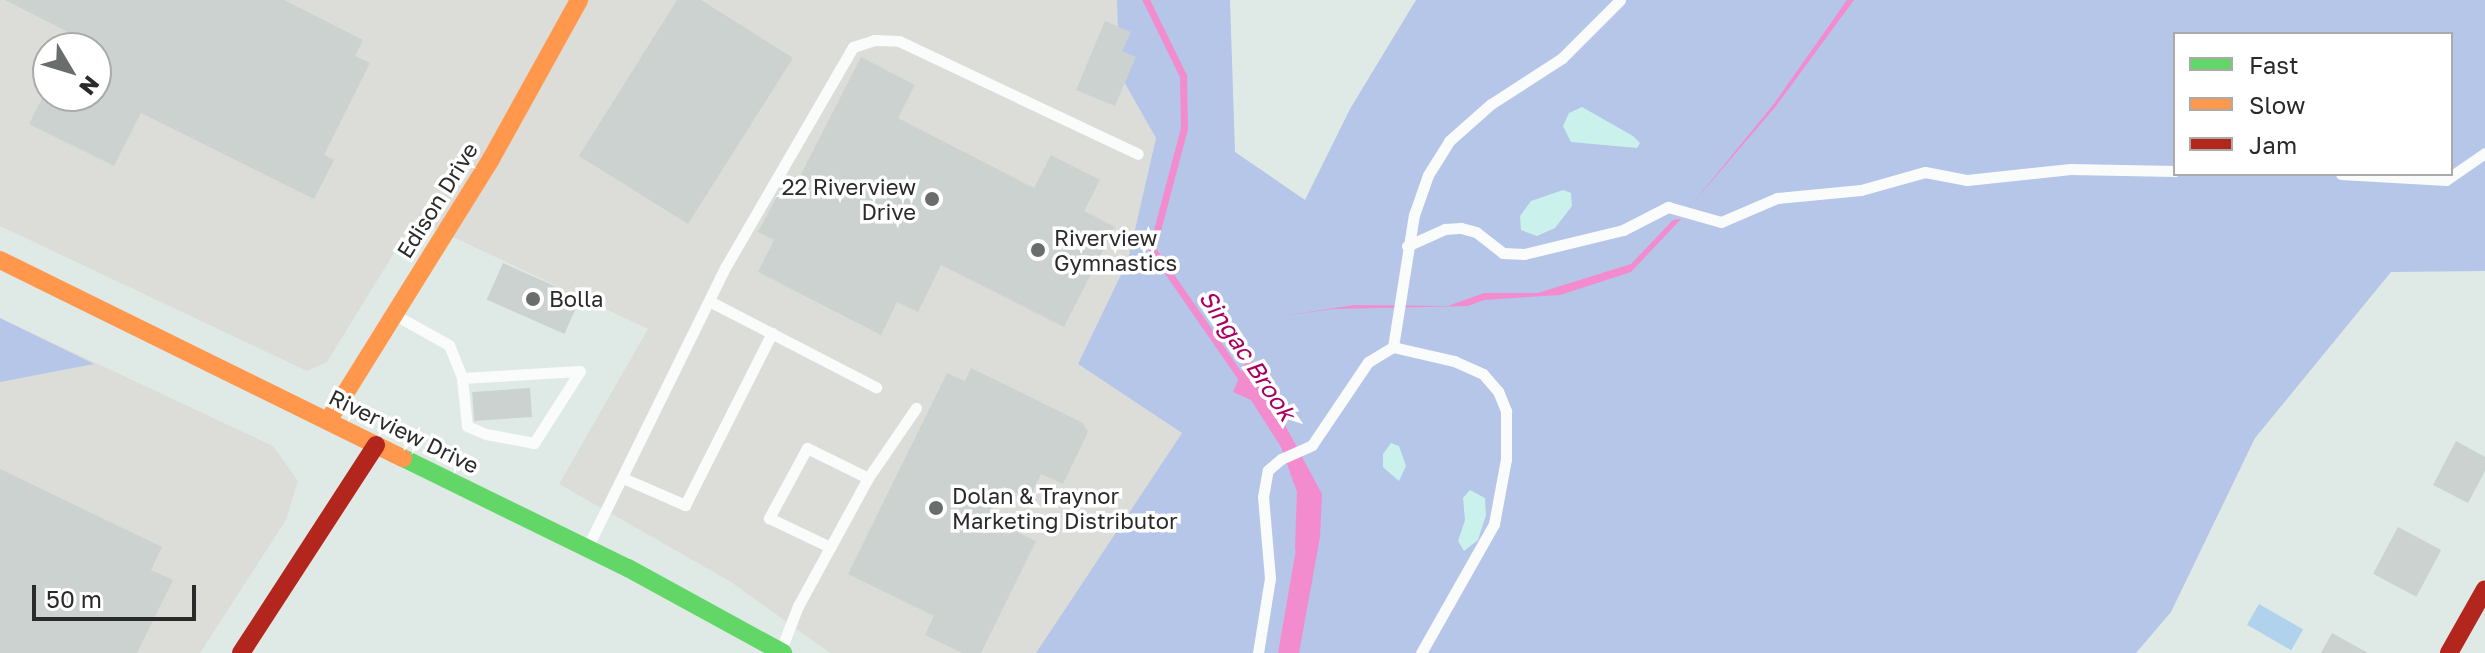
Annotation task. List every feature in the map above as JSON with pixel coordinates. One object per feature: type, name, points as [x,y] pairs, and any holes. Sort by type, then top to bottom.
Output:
[{"type":"main road","name":"Edison Drive","points":[[328,421],[491,159],[579,0]]},
{"type":"main road","name":"Riverview Drive","points":[[0,260],[588,548],[782,652]]},
{"type":"main road","points":[[241,653],[376,445]]},
{"type":"main road","points":[[2449,653],[2485,589]]},
{"type":"lane","points":[[1258,653],[1270,578],[1263,481],[1281,459],[1312,445],[1368,362],[1393,347],[1401,319],[1407,246],[1420,192],[1449,141],[1491,104],[1562,58],[1620,0]]},
{"type":"lane","points":[[588,548],[726,266],[853,47],[874,40],[899,41],[1138,154]]},
{"type":"lane","points":[[2453,175],[2485,153]]},
{"type":"lane","points":[[1407,246],[1445,229],[1461,228],[1503,253],[1533,253],[1623,230],[1668,207],[1721,222],[1777,198],[1861,190],[1925,172],[1967,180],[2070,169],[2173,171]]},
{"type":"lane","points":[[2376,176],[2446,180],[2452,176]]},
{"type":"lane","points":[[711,302],[876,387]]},
{"type":"lane","points":[[394,315],[449,345],[462,378],[467,426],[534,443],[580,371],[462,378]]},
{"type":"lane","points":[[623,478],[685,505],[772,333]]},
{"type":"lane","points":[[1393,347],[1454,361],[1483,374],[1498,391],[1506,411],[1506,459],[1494,524],[1421,653]]},
{"type":"lane","points":[[782,652],[830,547],[868,478],[916,408]]},
{"type":"lane","points":[[830,547],[769,518],[807,448],[868,478]]},
{"type":"shaded area","points":[[0,0],[1117,0],[1119,73],[1156,138],[1128,260],[1078,364],[1182,433],[1036,653],[830,653],[731,582],[559,484],[648,329],[415,219],[327,362],[307,371],[0,226]]},
{"type":"shaded area","points":[[1117,0],[1230,0],[1235,152],[1305,200],[1350,109],[1416,0],[2485,0],[2485,271],[2391,272],[2255,438],[2171,612],[2136,653],[1036,653],[1182,433],[1078,364],[1128,260],[1156,138],[1119,73]]},
{"type":"shaded area","points":[[1847,0],[1854,0],[1776,106],[1693,203],[1773,105]]},
{"type":"shaded area","points":[[1681,219],[1631,272],[1560,295],[1484,300],[1468,306],[1334,309],[1282,316],[1355,305],[1448,306],[1484,293],[1538,293],[1631,264],[1673,220]]},
{"type":"shaded area","points":[[0,318],[273,446],[298,481],[286,520],[200,653],[0,653]]},
{"type":"shaded area","points":[[0,318],[94,364],[0,382]]},
{"type":"shaded area","points":[[1248,356],[1322,494],[1320,537],[1299,653],[1278,653],[1303,509],[1281,447],[1251,400],[1233,392]]},
{"type":"shaded area","points":[[2259,604],[2303,630],[2291,650],[2247,625]]},
{"type":"sand","points":[[1582,107],[1633,136],[1640,143],[1637,148],[1571,142],[1563,126],[1569,113]]},
{"type":"sand","points":[[1563,190],[1571,193],[1572,206],[1555,228],[1537,236],[1521,230],[1520,216],[1531,201]]},
{"type":"sand","points":[[1391,443],[1399,446],[1406,466],[1399,481],[1383,467],[1383,454]]},
{"type":"sand","points":[[1470,490],[1485,498],[1486,515],[1478,540],[1464,551],[1458,541],[1465,520],[1463,498]]},
{"type":"building","points":[[5,0],[284,0],[363,40],[355,56],[370,63],[324,155],[334,160],[314,199],[141,113],[114,166],[29,124],[35,112],[112,112],[112,32],[68,32]]},
{"type":"building","points":[[677,0],[701,0],[793,58],[688,224],[579,156]]},
{"type":"building","points":[[1105,21],[1131,32],[1122,51],[1136,57],[1115,106],[1076,90]]},
{"type":"building","name":"22 Riverview Drive","points":[[861,57],[915,85],[898,118],[1034,188],[1051,155],[1100,180],[1084,211],[1115,227],[1064,327],[941,265],[918,312],[897,302],[881,335],[758,272],[774,240],[758,232],[785,181],[795,186]]},
{"type":"building","name":"Bolla","points":[[503,263],[581,298],[564,334],[487,300]]},
{"type":"building","name":"Dolan & Traynor Marketing Distributor","points":[[971,368],[1083,423],[1088,432],[1063,484],[1041,474],[1029,499],[1003,486],[988,518],[1036,541],[981,653],[962,653],[925,635],[934,616],[848,574],[947,373],[965,381]]},
{"type":"building","points":[[530,388],[532,417],[474,421],[472,392]]},
{"type":"building","points":[[2456,441],[2485,457],[2485,471],[2468,503],[2433,485]]},
{"type":"building","points":[[0,469],[162,547],[151,570],[173,580],[137,653],[0,653]]},
{"type":"building","points":[[2398,527],[2441,550],[2416,597],[2373,574]]},
{"type":"building","points":[[2332,633],[2368,653],[2321,653]]},
{"type":"waterway","name":"Singac Brook","points":[[1146,0],[1183,76],[1184,128],[1152,249],[1244,382]]},
{"type":"waterway","name":"Singac Brook","points":[[1298,548],[1300,492]]},
{"type":"traffic: fast","points":[[403,458],[628,568],[783,653]]},
{"type":"traffic: slow","points":[[328,421],[491,159],[579,0]]},
{"type":"traffic: slow","points":[[0,260],[403,458]]},
{"type":"traffic: jam","points":[[241,653],[376,445]]},
{"type":"traffic: jam","points":[[2449,653],[2485,589]]},
{"type":"place","name":"22 Riverview Drive","points":[[932,199]]},
{"type":"place","name":"Riverview Gymnastics","points":[[1038,250]]},
{"type":"place","name":"Bolla","points":[[533,299]]},
{"type":"place","name":"Dolan & Traynor Marketing Distributor","points":[[936,508]]}]
